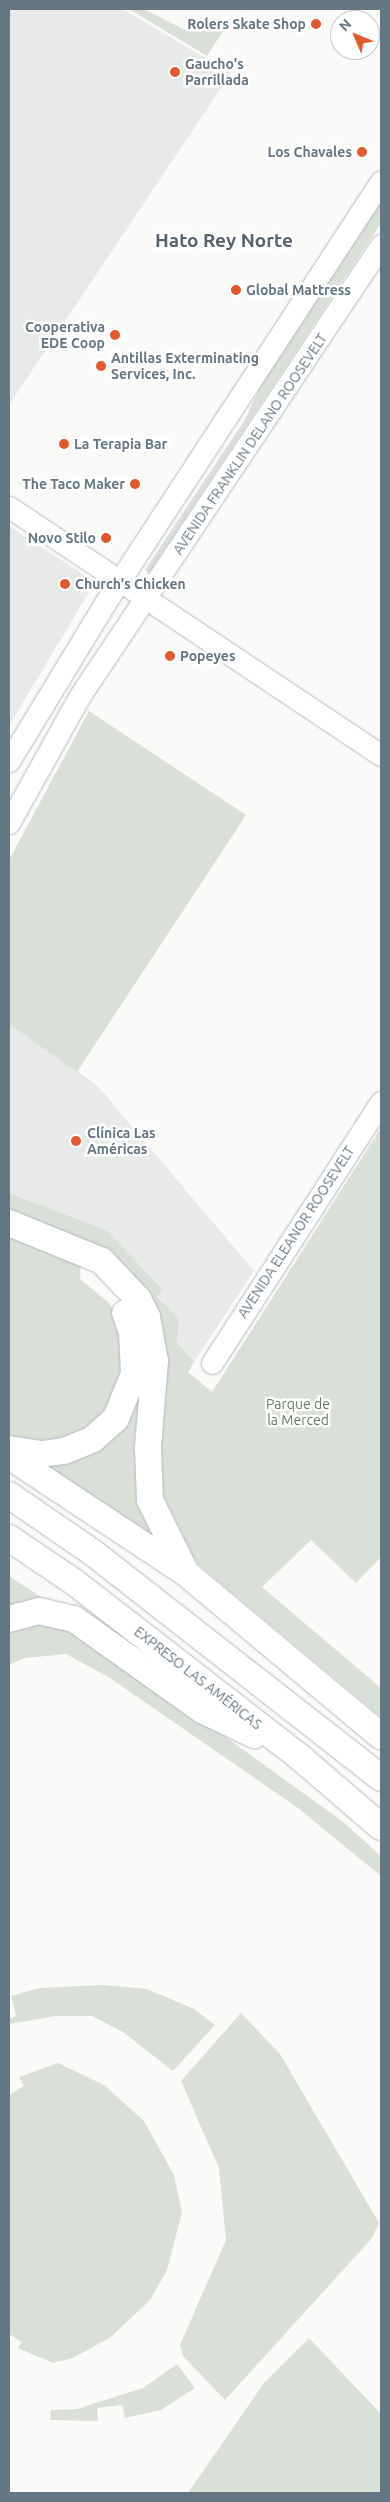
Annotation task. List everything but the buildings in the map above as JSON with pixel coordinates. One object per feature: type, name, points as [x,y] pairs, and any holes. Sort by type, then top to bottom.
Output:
[{"type":"highway","points":[[9,1223],[102,1261],[138,1300],[155,1361],[148,1448],[150,1500],[186,1574]]},
{"type":"highway","points":[[9,1243],[76,1266],[101,1281],[128,1318],[135,1355],[129,1394],[116,1418],[102,1433],[54,1452],[9,1449]]},
{"type":"highway","points":[[9,1456],[186,1574],[381,1736]]},
{"type":"highway","points":[[9,1495],[92,1552],[381,1778]]},
{"type":"highway","name":"EXPRESO LAS AMÉRICAS","points":[[9,1538],[74,1582],[302,1759],[381,1827]]},
{"type":"highway","points":[[9,1619],[39,1611],[74,1619],[202,1710],[302,1759]]},
{"type":"main road","points":[[9,760],[119,582],[381,180]]},
{"type":"main road","name":"AVENIDA FRANKLIN DELANO ROOSEVELT","points":[[9,822],[79,697],[381,245]]},
{"type":"main road","points":[[9,507],[381,756]]},
{"type":"main road","name":"AVENIDA ELEANOR ROOSEVELT","points":[[212,1363],[381,1102]]},
{"type":"shaded area","points":[[9,9],[123,9],[231,73],[9,405]]},
{"type":"shaded area","points":[[9,526],[89,578],[92,587],[9,726]]},
{"type":"shaded area","name":"Clínica Las Américas","points":[[9,1024],[97,1085],[254,1271],[194,1362],[177,1342],[179,1318],[157,1295],[162,1290],[106,1230],[9,1193]]},
{"type":"green space","points":[[129,9],[144,9],[189,32],[227,25],[207,56]]},
{"type":"green space","points":[[381,199],[381,223],[149,573],[145,570],[244,421],[267,373]]},
{"type":"green space","points":[[89,711],[246,815],[77,1072],[9,1024],[9,860]]},
{"type":"green space","name":"Parque de la Merced","points":[[381,1128],[381,1557],[356,1583],[311,1540],[262,1587],[381,1688],[381,1717],[200,1566],[176,1538],[158,1494],[149,1303],[9,1213],[9,1193],[106,1230],[163,1290],[157,1296],[179,1318],[177,1342],[194,1362],[188,1372],[212,1392]]},
{"type":"green space","points":[[9,1230],[80,1254],[104,1270],[129,1300],[145,1350],[134,1446],[139,1490],[156,1546],[38,1462],[94,1446],[118,1427],[138,1384],[140,1336],[126,1302],[102,1273],[81,1260],[80,1279],[108,1302],[122,1322],[127,1349],[124,1385],[109,1412],[84,1434],[47,1445],[9,1437]]},
{"type":"green space","points":[[9,1576],[50,1603],[9,1610]]},
{"type":"green space","points":[[63,1620],[342,1821],[381,1856],[381,1876],[298,1808],[110,1678],[66,1654],[25,1658],[9,1665],[9,1628]]},
{"type":"green space","points":[[104,1985],[147,1989],[194,2009],[215,2025],[173,2071],[123,2032],[92,2016],[56,2016],[9,2024],[9,2019],[16,2016],[11,1996],[39,1988]]},
{"type":"green space","points":[[241,2013],[280,2054],[379,2223],[372,2238],[225,2400],[183,2356],[180,2345],[226,2240],[219,2168],[181,2081]]},
{"type":"green space","points":[[58,2063],[104,2085],[144,2121],[174,2175],[182,2212],[167,2270],[150,2300],[111,2337],[73,2358],[53,2363],[18,2348],[22,2342],[9,2334],[9,2095],[24,2086],[19,2077]]},
{"type":"green space","points":[[309,2338],[381,2414],[381,2493],[188,2493],[264,2383]]},
{"type":"green space","points":[[177,2364],[195,2388],[161,2410],[125,2418],[122,2405],[97,2408],[98,2421],[50,2420],[51,2410],[77,2409],[143,2388]]},
{"type":"place","name":"Rolers Skate Shop","points":[[316,24]]},
{"type":"place","name":"Gaucho's Parrillada","points":[[175,72]]},
{"type":"place","name":"Los Chavales","points":[[362,152]]},
{"type":"place","name":"Global Mattress","points":[[236,290]]},
{"type":"place","name":"Cooperativa EDE Coop","points":[[115,335]]},
{"type":"place","name":"Antillas Exterminating Services, Inc.","points":[[101,366]]},
{"type":"place","name":"La Terapia Bar","points":[[64,444]]},
{"type":"place","name":"The Taco Maker","points":[[135,484]]},
{"type":"place","name":"Novo Stilo","points":[[106,538]]},
{"type":"place","name":"Church's Chicken","points":[[65,584]]},
{"type":"place","name":"Popeyes","points":[[170,656]]},
{"type":"place","name":"Clínica Las Américas","points":[[76,1141]]},
{"type":"district","name":"Hato Rey Norte","points":[[224,241]]}]
